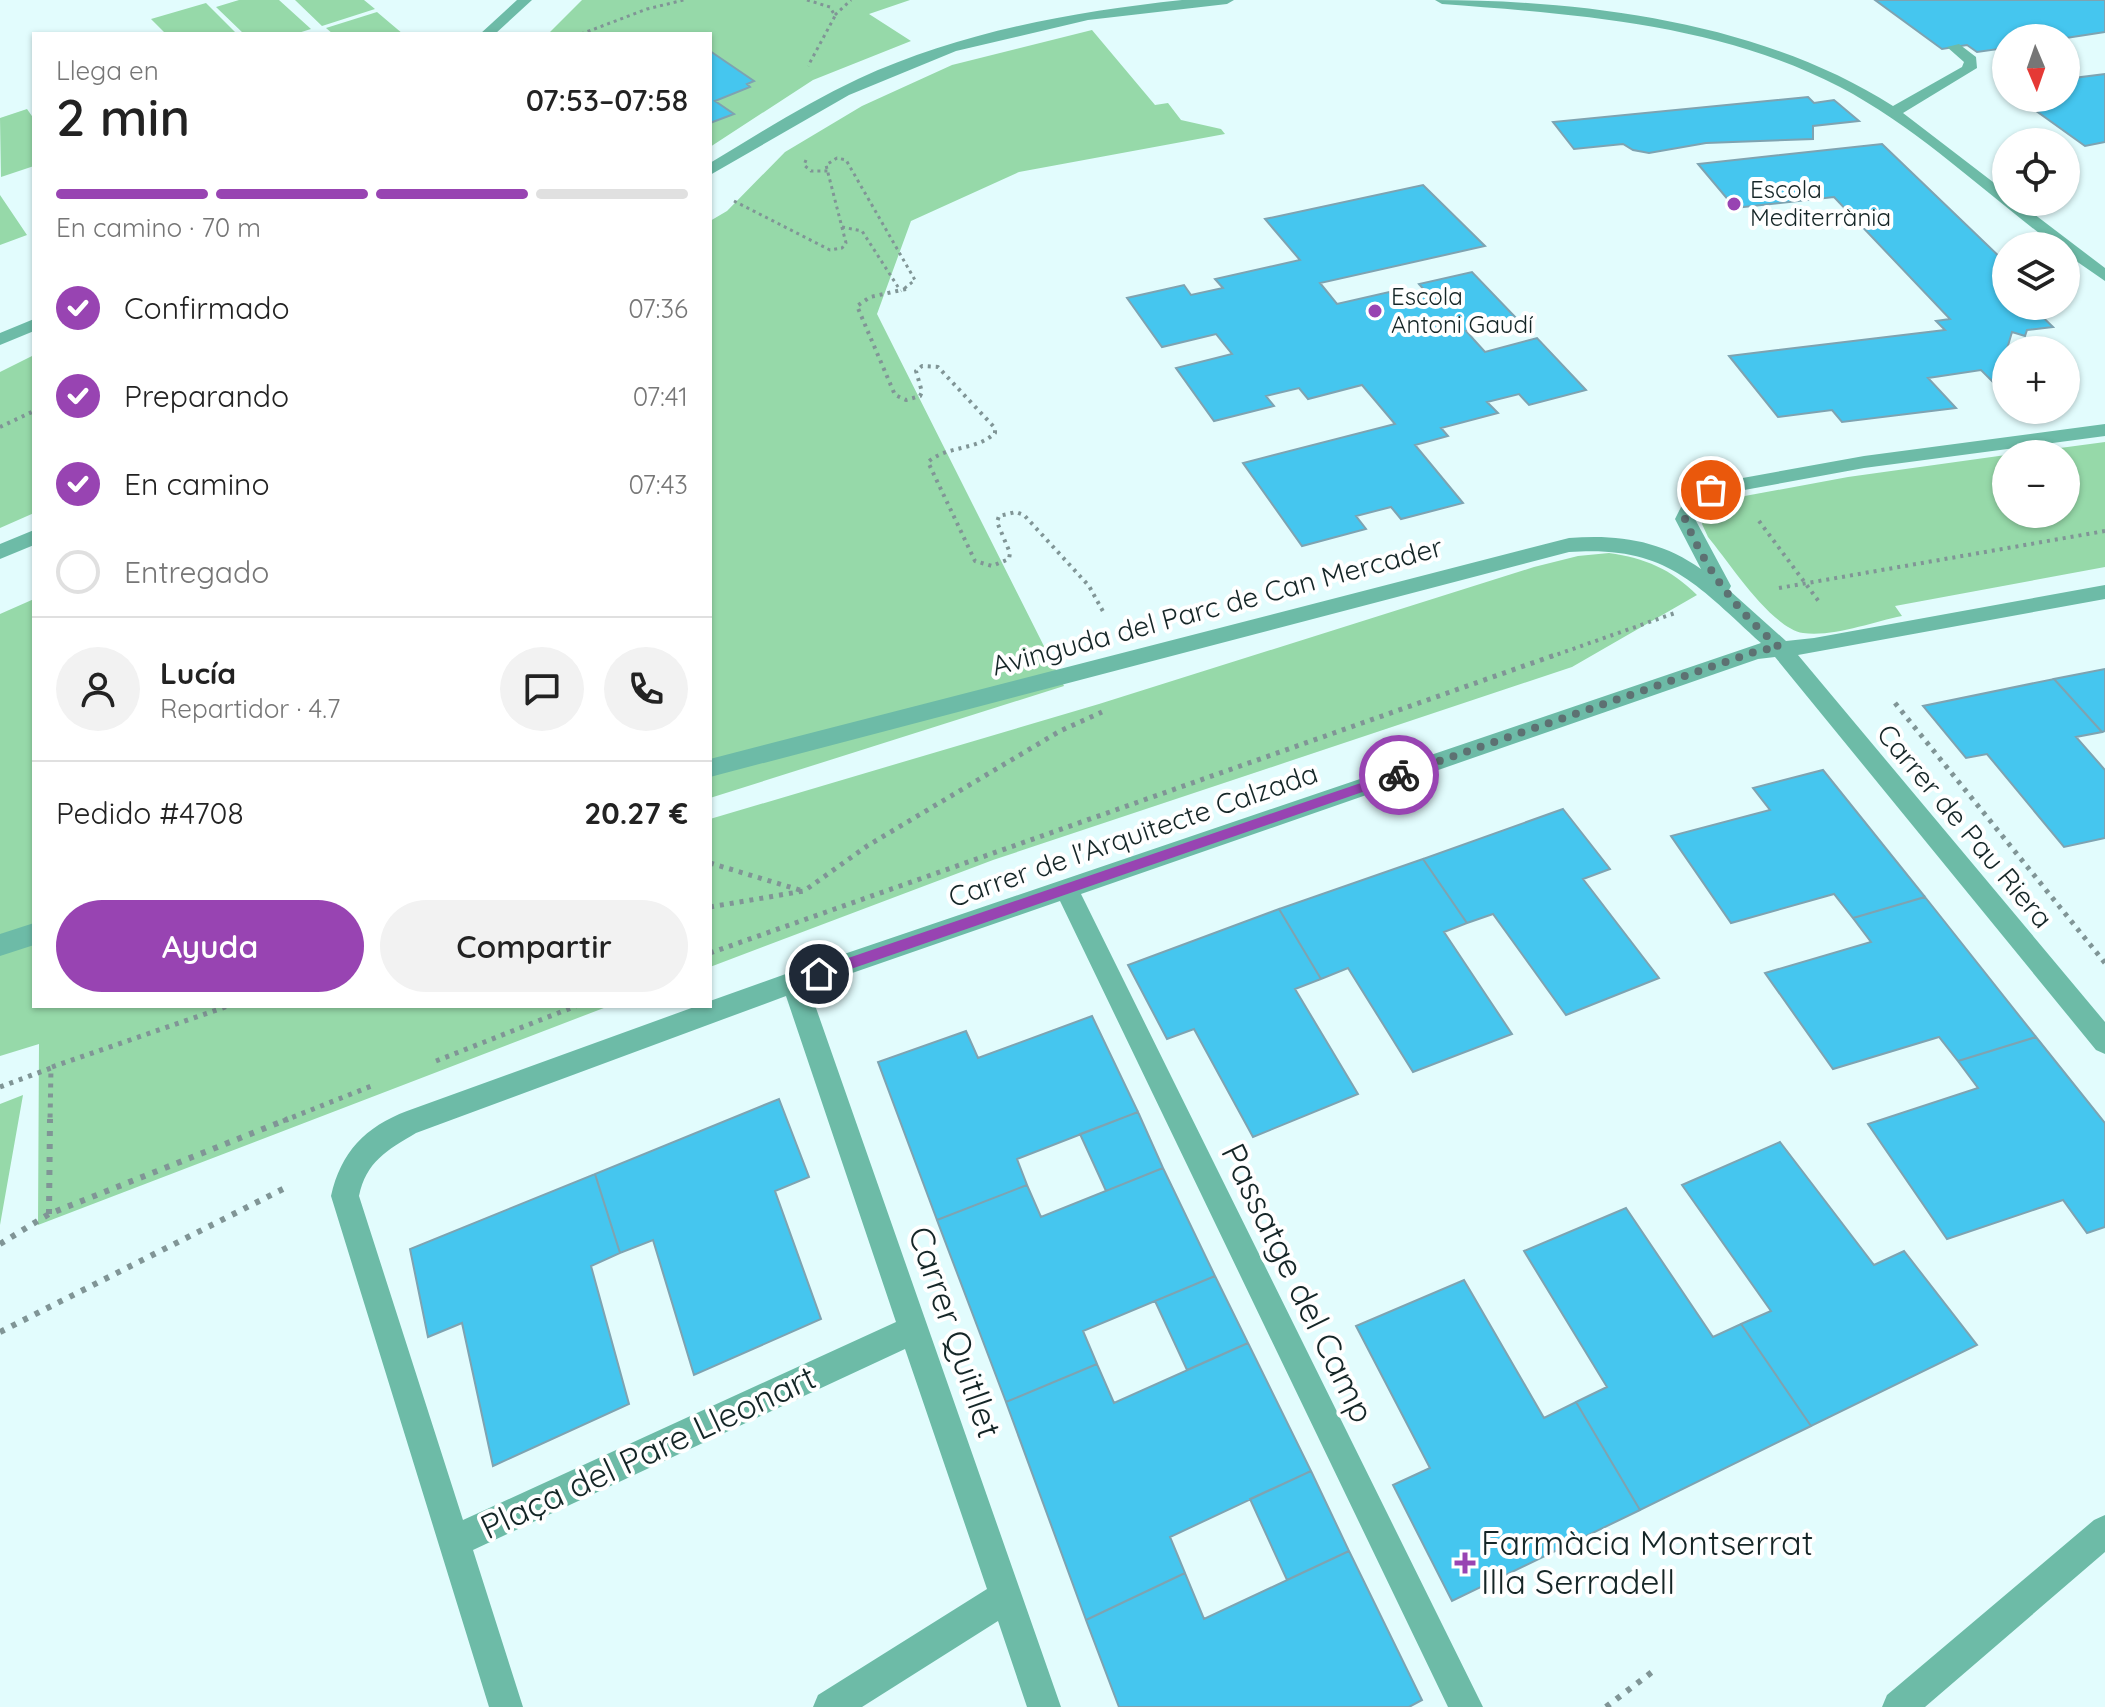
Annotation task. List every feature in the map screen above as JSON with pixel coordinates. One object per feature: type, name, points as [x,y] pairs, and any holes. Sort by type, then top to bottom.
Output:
[{"type":"street","points":[[489,32],[525,0]]},
{"type":"street","points":[[712,169],[806,112],[864,82],[922,58],[1030,26],[1160,5],[1227,0]]},
{"type":"street","points":[[1442,0],[1598,18],[1733,42],[1832,78],[1892,113],[1992,190]]},
{"type":"street","points":[[1892,113],[1972,65],[1971,60],[1954,47]]},
{"type":"street","points":[[2027,216],[2048,232]]},
{"type":"street","points":[[2080,257],[2105,276]]},
{"type":"street","points":[[0,340],[32,325]]},
{"type":"street","name":"Avinguda del Parc de Can Mercader","points":[[1728,598],[1685,519],[1691,506],[1711,490],[1864,462],[2105,430]]},
{"type":"street","points":[[0,552],[32,538]]},
{"type":"street","name":"Avinguda del Parc de Can Mercader","points":[[712,767],[1569,545],[1591,542],[1636,545],[1664,554],[1728,598],[1779,647]]},
{"type":"street","name":"Carrer de l'Arquitecte Calzada","points":[[453,1542],[345,1196],[348,1174],[359,1154],[407,1124],[794,982],[1757,651],[1814,646],[2105,592]]},
{"type":"street","name":"Carrer de Pau Riera","points":[[1779,647],[2105,1042]]},
{"type":"street","name":"Passatge del Camp","points":[[1067,890],[1466,1707]]},
{"type":"street","points":[[0,945],[32,935]]},
{"type":"street","name":"Carrer Quitllet","points":[[794,982],[1044,1707]]},
{"type":"street","name":"Plaça del Pare Lleonart","points":[[506,1707],[453,1542],[914,1329]]},
{"type":"street","points":[[1899,1707],[2105,1531]]},
{"type":"street","points":[[830,1707],[1007,1596]]},
{"type":"path","points":[[586,32],[647,9],[684,0]]},
{"type":"path","points":[[807,0],[830,7],[835,16]]},
{"type":"path","points":[[802,78],[835,16],[851,0]]},
{"type":"path","points":[[722,195],[830,250],[845,246],[828,162],[846,160],[915,280],[914,285],[859,301],[857,311],[895,395],[906,400],[920,396],[916,371],[922,366],[938,367],[995,428],[988,441],[935,455],[928,462],[975,561],[994,566],[1009,559],[1010,553],[997,522],[999,516],[1006,513],[1024,515],[1089,586],[1105,615]]},
{"type":"path","points":[[804,165],[811,171],[828,171]]},
{"type":"path","points":[[841,227],[854,227],[862,231],[900,290]]},
{"type":"path","points":[[0,427],[32,412]]},
{"type":"path","points":[[1750,509],[1828,613]]},
{"type":"path","points":[[1767,590],[2105,531]]},
{"type":"path","points":[[712,952],[1687,609]]},
{"type":"path","points":[[1895,703],[2105,963]]},
{"type":"path","points":[[712,907],[804,891],[867,846],[1060,731],[1104,711]]},
{"type":"path","points":[[712,864],[804,891]]},
{"type":"path","points":[[0,1087],[222,1008]]},
{"type":"path","points":[[429,1064],[571,1008]]},
{"type":"path","points":[[49,1214],[51,1068]]},
{"type":"path","points":[[0,1244],[49,1214],[386,1081]]},
{"type":"path","points":[[0,1332],[285,1188]]},
{"type":"path","points":[[1606,1707],[1652,1672]]},
{"type":"green space","points":[[239,0],[279,0],[311,29],[301,32],[242,32],[216,7]]},
{"type":"green space","points":[[295,0],[364,0],[375,9],[322,26]]},
{"type":"green space","points":[[582,0],[910,0],[869,14],[911,41],[813,80],[712,146],[712,32],[550,32]]},
{"type":"green space","points":[[206,3],[235,32],[164,32],[151,19]]},
{"type":"green space","points":[[377,12],[401,32],[331,32],[326,28]]},
{"type":"green space","points":[[1092,30],[1155,105],[1168,103],[1181,120],[1221,129],[1225,134],[1019,172],[911,221],[877,314],[1064,686],[712,797],[712,220],[727,211],[785,152],[862,106],[952,65]]},
{"type":"green space","points":[[27,109],[32,116],[32,167],[1,177],[0,118]]},
{"type":"green space","points":[[0,195],[27,235],[0,245]]},
{"type":"green space","points":[[32,356],[32,514],[0,528],[0,372]]},
{"type":"green space","points":[[2105,442],[2105,567],[1895,606],[1902,616],[1840,631],[1803,633],[1778,619],[1739,577],[1708,537],[1702,524],[1705,511],[1723,500],[1848,477],[1992,457],[1992,528],[2080,528],[2080,445]]},
{"type":"green space","points":[[1609,553],[1634,558],[1657,566],[1697,595],[1572,667],[993,860],[712,966],[712,818],[1099,704],[1534,567],[1578,556]]},
{"type":"green space","points":[[32,600],[32,1008],[604,1008],[38,1225],[39,1044],[0,1056],[0,614]]},
{"type":"green space","points":[[23,1095],[0,1225],[0,1104]]},
{"type":"building","points":[[1875,0],[2105,0],[2105,32],[2080,36],[2080,24],[1992,24],[1992,50],[1977,52],[1967,45],[1942,49]]},
{"type":"building","points":[[712,52],[754,81],[747,84],[750,87],[715,101],[734,114],[712,122]]},
{"type":"building","points":[[2105,74],[2105,142],[2085,146],[2080,142],[2080,128],[2060,128],[2038,112],[2080,112],[2080,77]]},
{"type":"building","points":[[1808,97],[1814,103],[1834,100],[1859,121],[1813,126],[1813,139],[1706,143],[1649,153],[1623,144],[1574,149],[1553,122]]},
{"type":"building","points":[[1882,144],[1992,250],[1992,320],[2046,320],[2053,327],[2027,330],[2025,336],[2012,332],[2011,336],[1992,336],[1992,381],[1981,370],[1928,378],[1956,408],[1842,422],[1832,410],[1778,417],[1729,356],[1945,330],[1936,321],[1950,319],[1834,197],[1735,208],[1698,164]]},
{"type":"building","points":[[1423,185],[1485,246],[1320,283],[1337,304],[1389,292],[1397,300],[1427,293],[1419,284],[1472,272],[1517,319],[1466,331],[1485,352],[1537,338],[1586,390],[1529,405],[1519,394],[1487,402],[1498,413],[1441,428],[1448,436],[1415,445],[1463,503],[1401,519],[1391,507],[1356,516],[1366,529],[1302,546],[1243,463],[1395,424],[1362,385],[1308,399],[1299,388],[1266,396],[1274,406],[1214,421],[1176,368],[1232,354],[1216,334],[1162,347],[1127,298],[1184,285],[1191,295],[1223,288],[1215,279],[1300,260],[1265,219]]},
{"type":"building","points":[[2105,669],[2105,731],[2102,732],[2054,679]]},
{"type":"building","points":[[2054,679],[2102,732],[2076,737],[2105,770],[2105,838],[2064,847],[1987,754],[1966,758],[1923,706]]},
{"type":"building","points":[[1823,770],[1925,897],[1853,918],[1834,894],[1731,923],[1671,836],[1770,810],[1753,788]]},
{"type":"building","points":[[1563,809],[1610,869],[1583,879],[1659,978],[1566,1015],[1493,914],[1467,923],[1423,859]]},
{"type":"building","points":[[1423,859],[1467,923],[1444,932],[1512,1034],[1413,1072],[1348,968],[1321,979],[1279,909]]},
{"type":"building","points":[[1925,897],[2036,1037],[1958,1061],[1939,1037],[1833,1069],[1765,973],[1871,942],[1853,918]]},
{"type":"building","points":[[1279,909],[1321,979],[1295,989],[1358,1094],[1253,1137],[1194,1029],[1167,1039],[1128,965]]},
{"type":"building","points":[[1092,1016],[1138,1112],[1017,1159],[1027,1185],[937,1220],[878,1062],[966,1031],[978,1058]]},
{"type":"building","points":[[2036,1037],[2105,1123],[2105,1227],[2087,1233],[2063,1200],[1947,1239],[1868,1124],[1978,1088],[1958,1061]]},
{"type":"building","points":[[779,1099],[809,1177],[775,1191],[821,1319],[694,1375],[653,1240],[620,1253],[595,1174]]},
{"type":"building","points":[[1138,1112],[1163,1168],[1106,1191],[1080,1134]]},
{"type":"building","points":[[1780,1142],[1874,1265],[1904,1251],[1977,1345],[1811,1426],[1741,1324],[1771,1311],[1682,1185]]},
{"type":"building","points":[[1163,1168],[1215,1276],[1083,1331],[1097,1364],[1006,1402],[937,1220],[1027,1185],[1041,1217]]},
{"type":"building","points":[[595,1174],[620,1253],[591,1266],[629,1404],[493,1466],[462,1323],[428,1337],[410,1249]]},
{"type":"building","points":[[1626,1208],[1713,1337],[1741,1324],[1811,1426],[1640,1510],[1576,1402],[1607,1387],[1524,1251]]},
{"type":"building","points":[[1215,1276],[1248,1343],[1187,1370],[1155,1301]]},
{"type":"building","points":[[1464,1280],[1544,1418],[1576,1402],[1640,1510],[1452,1601],[1393,1485],[1430,1468],[1356,1326]]},
{"type":"building","points":[[1248,1343],[1311,1471],[1170,1537],[1185,1573],[1086,1620],[1006,1402],[1097,1364],[1114,1403]]},
{"type":"building","points":[[1311,1471],[1349,1551],[1287,1580],[1250,1499]]},
{"type":"building","points":[[1349,1551],[1422,1700],[1409,1707],[1119,1707],[1086,1620],[1185,1573],[1204,1619]]},
{"type":"way so far","points":[[1399,775],[1757,651],[1779,647],[1728,598],[1693,539],[1685,519],[1691,506],[1711,490]]},
{"type":"place","name":"Escola Mediterrània","points":[[1734,204]]},
{"type":"place","name":"Escola Antoni Gaudí","points":[[1375,311]]},
{"type":"place","name":"Farmàcia Montserrat Illa Serradell","points":[[1465,1563]]},
{"type":"route","points":[[819,974],[1399,775]]}]
